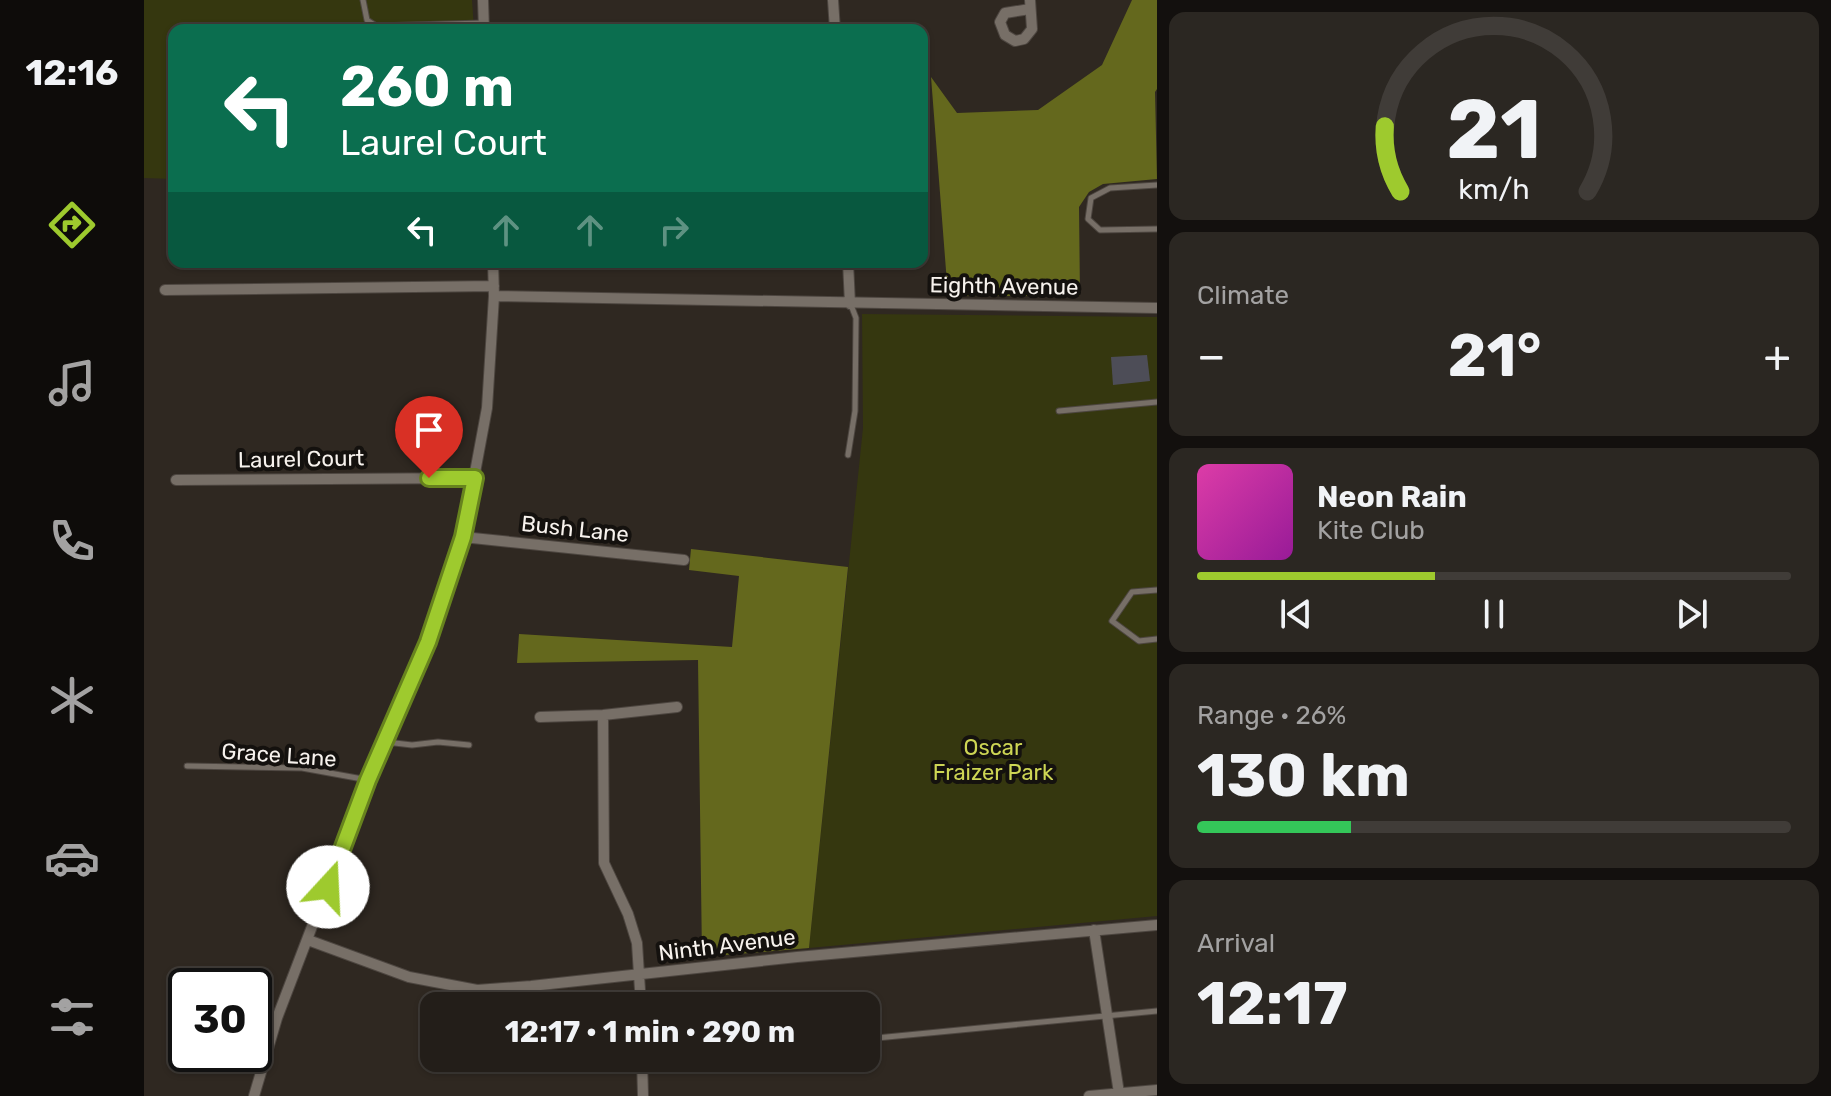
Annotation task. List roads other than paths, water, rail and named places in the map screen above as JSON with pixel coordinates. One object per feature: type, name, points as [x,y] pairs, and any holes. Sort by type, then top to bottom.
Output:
[{"type":"street","points":[[483,0],[484,24]]},
{"type":"street","points":[[833,0],[835,24]]},
{"type":"street","points":[[254,1096],[277,1018],[368,780],[428,642],[463,537],[487,408],[493,268]]},
{"type":"street","points":[[848,268],[850,304]]},
{"type":"street","name":"Eighth Avenue","points":[[165,290],[494,291],[850,304],[1157,308]]},
{"type":"street","name":"Laurel Court","points":[[176,480],[475,478]]},
{"type":"street","name":"Bush Lane","points":[[463,537],[684,560]]},
{"type":"street","points":[[540,717],[603,715],[677,707]]},
{"type":"street","points":[[603,715],[604,863],[628,914],[637,943],[641,992]]},
{"type":"street","name":"Ninth Avenue","points":[[308,940],[409,977],[477,990],[797,957],[1157,925]]},
{"type":"street","points":[[1094,930],[1119,1093]]},
{"type":"street","points":[[642,1072],[643,1096]]},
{"type":"street","points":[[1089,1096],[1157,1090]]},
{"type":"lane","points":[[363,0],[367,20],[373,24]]},
{"type":"lane","points":[[1157,185],[1110,188],[1091,198],[1088,219],[1100,230],[1157,229]]},
{"type":"lane","points":[[848,455],[855,411],[856,318],[850,304]]},
{"type":"lane","points":[[1059,411],[1157,402]]},
{"type":"lane","points":[[1157,590],[1132,592],[1112,621],[1139,641],[1157,639]]},
{"type":"lane","points":[[385,742],[469,745]]},
{"type":"lane","name":"Grace Lane","points":[[187,766],[302,768],[368,780]]},
{"type":"lane","points":[[880,1038],[1157,1011]]},
{"type":"park label","name":"Oscar Fraizer Park","points":[[993,760]]}]
